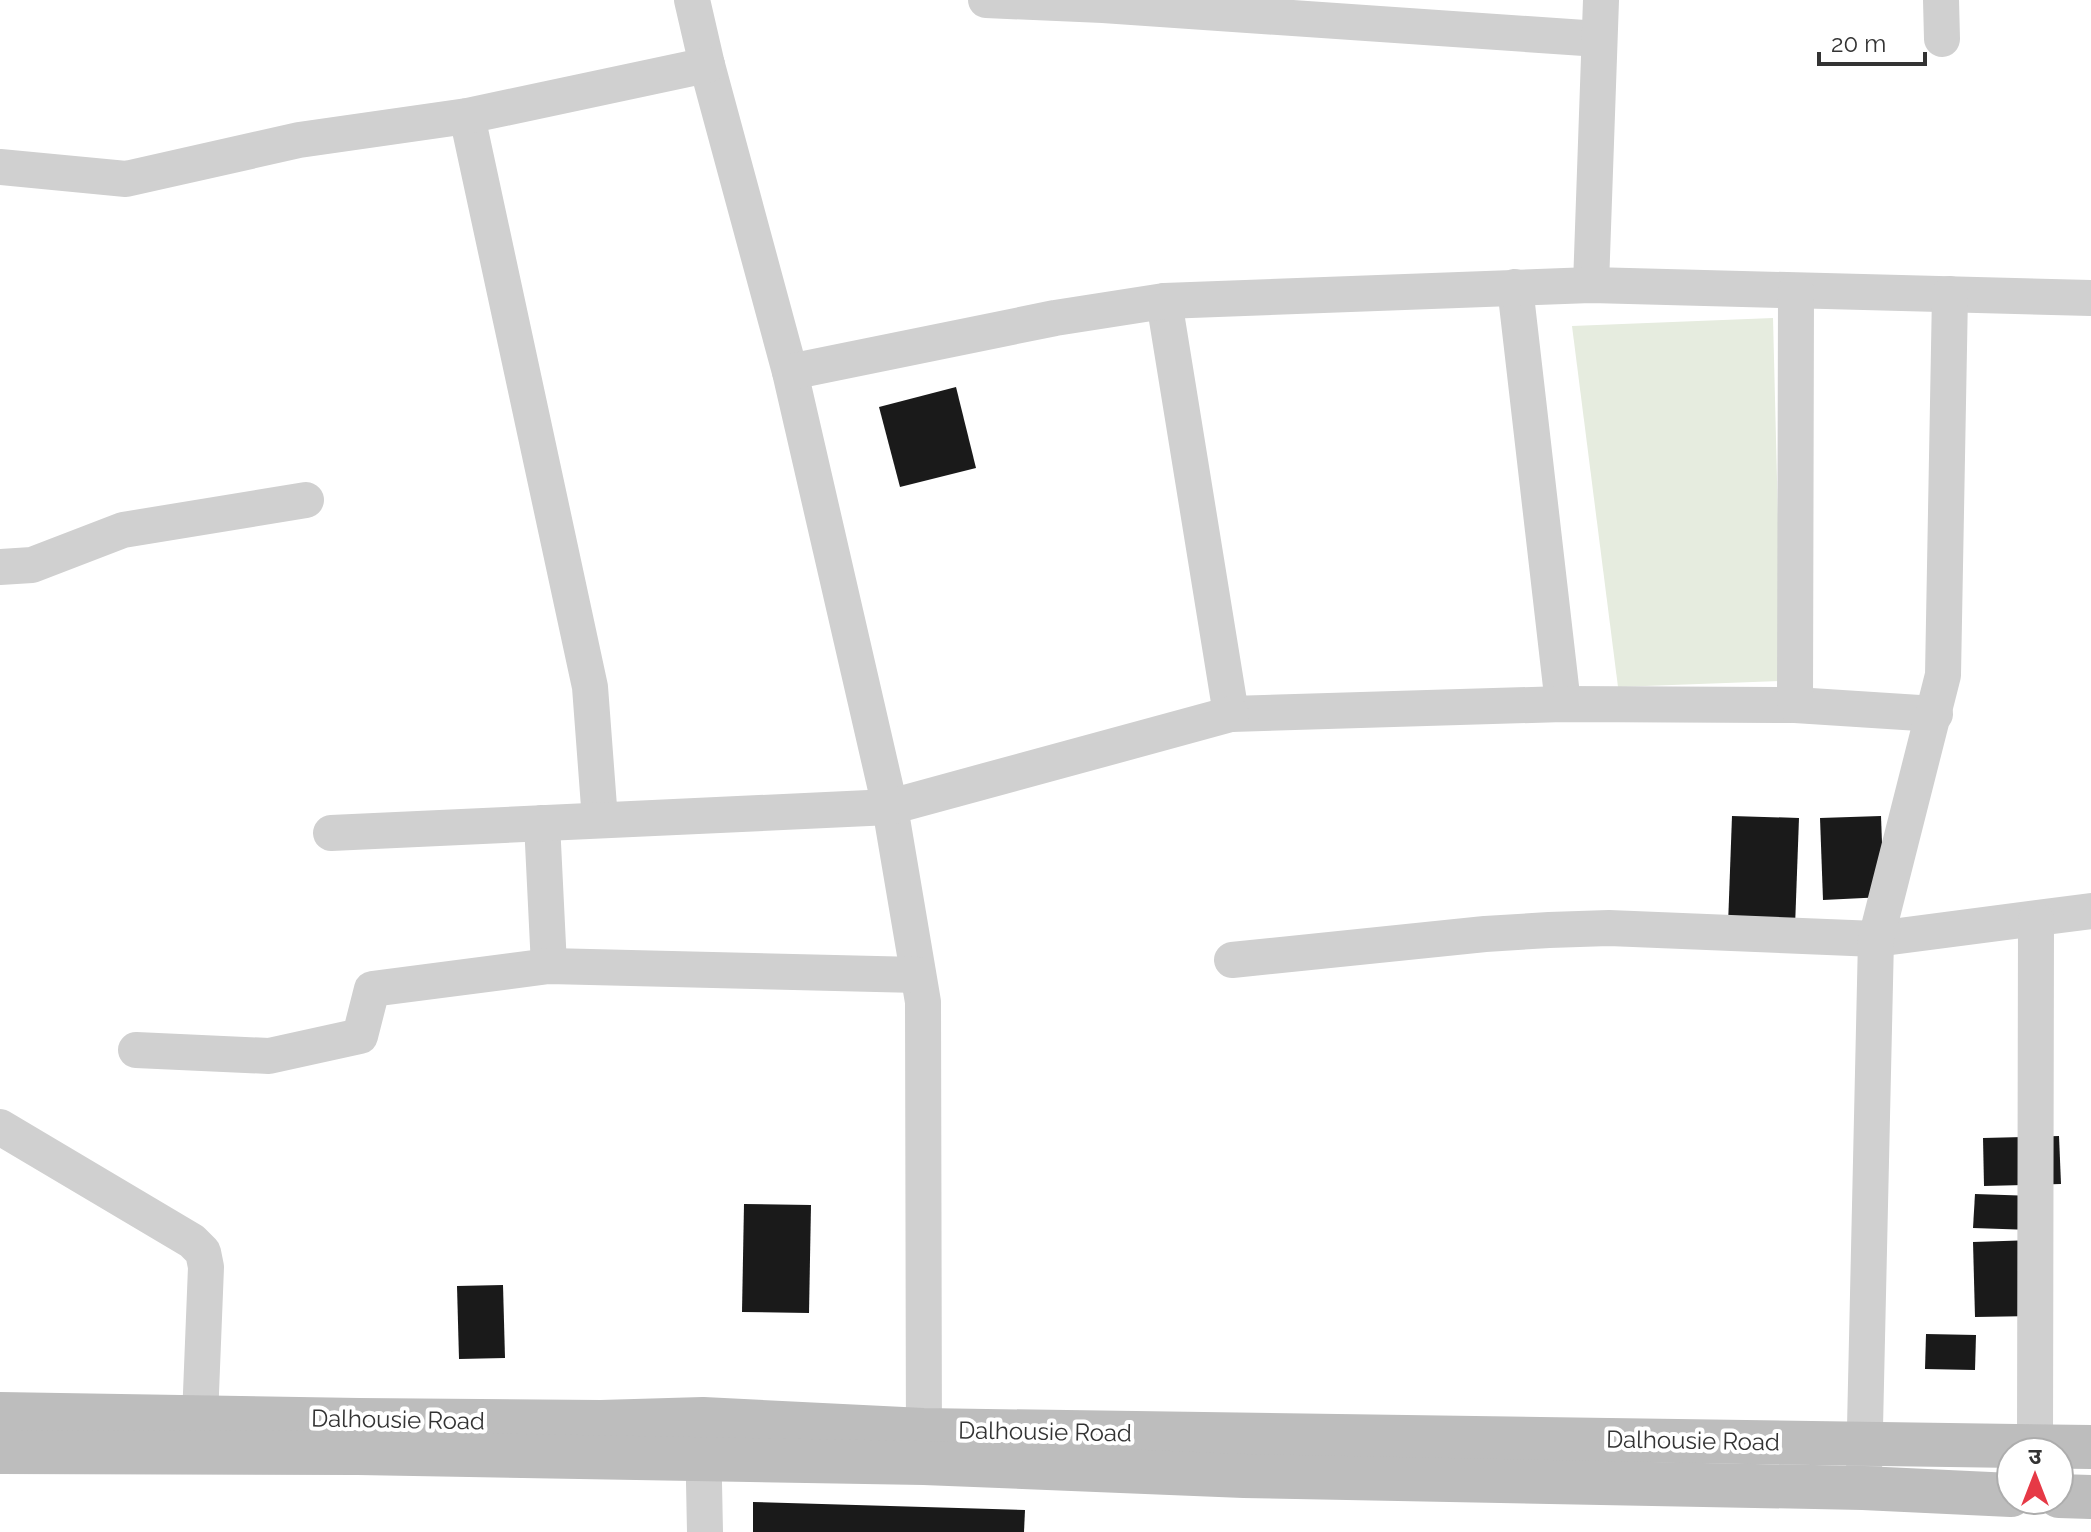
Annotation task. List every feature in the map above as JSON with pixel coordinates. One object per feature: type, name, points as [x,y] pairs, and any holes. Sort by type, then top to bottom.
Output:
[{"type":"street","points":[[692,0],[790,372],[890,807],[923,1002],[924,1447]]},
{"type":"street","points":[[986,0],[1103,2],[1599,39]]},
{"type":"street","points":[[1591,285],[1601,0]]},
{"type":"street","points":[[1941,0],[1942,39]]},
{"type":"street","points":[[0,167],[126,179],[299,140],[467,116],[707,65]]},
{"type":"street","points":[[467,116],[590,687],[600,820]]},
{"type":"street","points":[[790,372],[1055,318],[1164,301],[1591,285],[2091,298]]},
{"type":"street","points":[[1515,287],[1563,704]]},
{"type":"street","points":[[1795,705],[1796,291]]},
{"type":"street","points":[[1863,1488],[1876,939],[1943,675],[1950,294]]},
{"type":"street","points":[[1164,301],[1231,714]]},
{"type":"street","points":[[0,567],[32,565],[123,530],[306,500]]},
{"type":"street","points":[[331,833],[890,807],[1231,714],[1563,704],[1795,705],[1935,714]]},
{"type":"street","points":[[542,823],[549,966]]},
{"type":"street","points":[[1232,960],[1485,934],[1609,928],[1876,939],[2091,911]]},
{"type":"street","points":[[2035,1436],[2036,920]]},
{"type":"street","points":[[136,1050],[269,1056],[360,1036],[372,989],[549,966],[918,975]]},
{"type":"street","points":[[0,1127],[192,1241],[203,1252],[206,1267],[200,1418]]},
{"type":"street","name":"Dalhousie Road","points":[[0,1414],[601,1422],[703,1440]]},
{"type":"street","points":[[703,1440],[705,1532]]},
{"type":"street","name":"Dalhousie Road","points":[[0,1452],[358,1453],[703,1440],[924,1447],[1864,1443],[1995,1445]]},
{"type":"street","name":"Dalhousie Road","points":[[924,1447],[1244,1476],[1863,1488],[1995,1494]]},
{"type":"shaded area","points":[[1773,318],[1782,681],[1618,687],[1572,326]]},
{"type":"building","points":[[956,387],[976,468],[900,487],[879,407]]},
{"type":"building","points":[[1732,816],[1799,818],[1795,927],[1728,925]]},
{"type":"building","points":[[1881,816],[1884,897],[1823,900],[1820,818]]},
{"type":"building","points":[[2059,1136],[2061,1184],[1984,1186],[1983,1138]]},
{"type":"building","points":[[1975,1194],[2034,1196],[2032,1230],[1973,1228]]},
{"type":"building","points":[[744,1204],[811,1205],[809,1313],[742,1312]]},
{"type":"building","points":[[2035,1240],[2036,1316],[1975,1317],[1973,1242]]},
{"type":"building","points":[[503,1285],[505,1358],[459,1359],[457,1286]]},
{"type":"building","points":[[1926,1334],[1976,1335],[1975,1370],[1925,1369]]},
{"type":"building","points":[[753,1502],[1025,1510],[1024,1532],[753,1532]]}]
